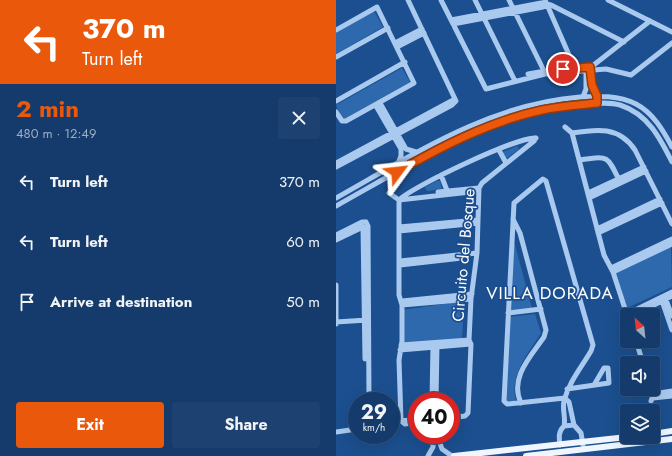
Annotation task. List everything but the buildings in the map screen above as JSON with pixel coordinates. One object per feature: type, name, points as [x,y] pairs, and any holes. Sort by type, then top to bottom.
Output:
[{"type":"main road","points":[[660,433],[672,431]]},
{"type":"main road","points":[[453,456],[620,438]]},
{"type":"main road","points":[[526,456],[672,439]]},
{"type":"street","points":[[336,163],[452,105],[456,99],[408,0]]},
{"type":"street","points":[[441,0],[484,87],[488,89],[545,72],[606,69],[632,74],[672,44]]},
{"type":"street","points":[[475,0],[514,80]]},
{"type":"street","points":[[509,0],[545,72]]},
{"type":"street","points":[[608,0],[672,32]]},
{"type":"street","points":[[452,22],[546,2],[624,42]]},
{"type":"street","points":[[546,2],[576,70]]},
{"type":"street","points":[[336,29],[377,7],[405,62],[414,84],[345,122],[342,121],[336,112]]},
{"type":"street","points":[[583,97],[589,70],[650,21]]},
{"type":"street","points":[[336,58],[388,28]]},
{"type":"street","points":[[396,45],[423,31]]},
{"type":"street","points":[[336,101],[405,62]]},
{"type":"street","points":[[589,70],[592,85],[597,96],[597,103]]},
{"type":"street","points":[[336,198],[417,152],[481,122],[537,103],[597,96],[622,98],[643,108],[658,124],[672,147]]},
{"type":"street","points":[[336,206],[420,158],[483,129],[544,109],[597,103],[621,106],[644,119],[654,130],[672,162]]},
{"type":"street","points":[[378,105],[394,133],[401,149],[402,156],[399,161]]},
{"type":"street","points":[[481,122],[483,129]]},
{"type":"street","points":[[565,127],[572,133],[604,255],[612,270],[625,308]]},
{"type":"street","points":[[572,133],[600,129],[617,133],[631,143],[672,224]]},
{"type":"street","points":[[394,133],[406,149],[417,152],[420,158]]},
{"type":"street","points":[[336,167],[394,133]]},
{"type":"street","name":"Circuito del Bosque","points":[[401,198],[441,175],[499,150],[536,138],[482,183],[479,190],[477,254],[472,297],[468,413],[464,417],[460,417]]},
{"type":"street","points":[[499,150],[506,163]]},
{"type":"street","points":[[579,160],[599,157],[606,159],[610,162],[620,181]]},
{"type":"street","points":[[588,196],[645,169]]},
{"type":"street","points":[[441,175],[448,193]]},
{"type":"street","points":[[560,445],[559,435],[564,426],[565,420],[563,402],[565,398],[567,389],[592,350],[593,345],[544,180],[515,202],[508,313],[505,403],[521,403],[565,398]]},
{"type":"street","points":[[358,185],[362,191]]},
{"type":"street","points":[[389,193],[401,198],[479,190]]},
{"type":"street","points":[[400,421],[402,303],[399,295],[399,230],[401,198]]},
{"type":"street","points":[[598,231],[661,201]]},
{"type":"street","points":[[513,219],[520,233],[546,332],[520,374],[518,391],[521,403]]},
{"type":"street","points":[[336,235],[362,222],[368,226],[367,392]]},
{"type":"street","points":[[399,230],[478,222]]},
{"type":"street","points":[[336,240],[365,224]]},
{"type":"street","points":[[644,255],[672,239]]},
{"type":"street","points":[[612,270],[672,244]]},
{"type":"street","points":[[400,263],[477,254]]},
{"type":"street","points":[[336,285],[336,322],[367,318]]},
{"type":"street","points":[[646,308],[672,292]]},
{"type":"street","points":[[642,308],[663,298],[672,296]]},
{"type":"street","points":[[402,303],[472,297]]},
{"type":"street","points":[[663,298],[672,316]]},
{"type":"street","points":[[663,298],[672,330]]},
{"type":"street","points":[[508,313],[541,309]]},
{"type":"street","points":[[336,318],[367,318]]},
{"type":"street","points":[[401,347],[470,342]]},
{"type":"street","points":[[433,392],[435,345]]},
{"type":"street","points":[[434,381],[435,392]]},
{"type":"street","points":[[567,389],[594,385]]},
{"type":"street","points":[[660,394],[672,391]]},
{"type":"street","points":[[660,396],[672,396]]},
{"type":"street","points":[[565,398],[569,402],[574,425]]},
{"type":"street","points":[[400,421],[408,420]]},
{"type":"street","points":[[400,421],[404,424],[408,423]]},
{"type":"street","points":[[564,426],[574,425],[580,429],[583,449]]},
{"type":"street","points":[[336,428],[348,427]]},
{"type":"street","points":[[336,432],[348,429]]},
{"type":"street","points":[[428,456],[433,444]]},
{"type":"street","points":[[440,444],[442,449],[453,456]]},
{"type":"shaded area","points":[[374,11],[383,27],[336,54],[336,33]]},
{"type":"shaded area","points":[[402,68],[410,82],[343,120],[336,105]]},
{"type":"shaded area","points":[[517,146],[519,149],[506,159],[503,152]]},
{"type":"shaded area","points":[[440,181],[442,189],[426,190],[425,187]]},
{"type":"shaded area","points":[[511,230],[532,308],[507,311]]},
{"type":"shaded area","points":[[671,247],[672,287],[627,308],[625,308],[613,274]]},
{"type":"shaded area","points":[[464,301],[462,340],[403,345],[402,310]]},
{"type":"shaded area","points":[[535,314],[541,333],[517,374],[515,382],[516,401],[504,403],[509,317]]},
{"type":"district","name":"VILLA DORADA","points":[[550,293]]},
{"type":"route","points":[[397,172],[420,158],[454,141],[509,119],[544,109],[597,103],[597,96],[594,93],[592,85],[590,67],[563,69]]}]
